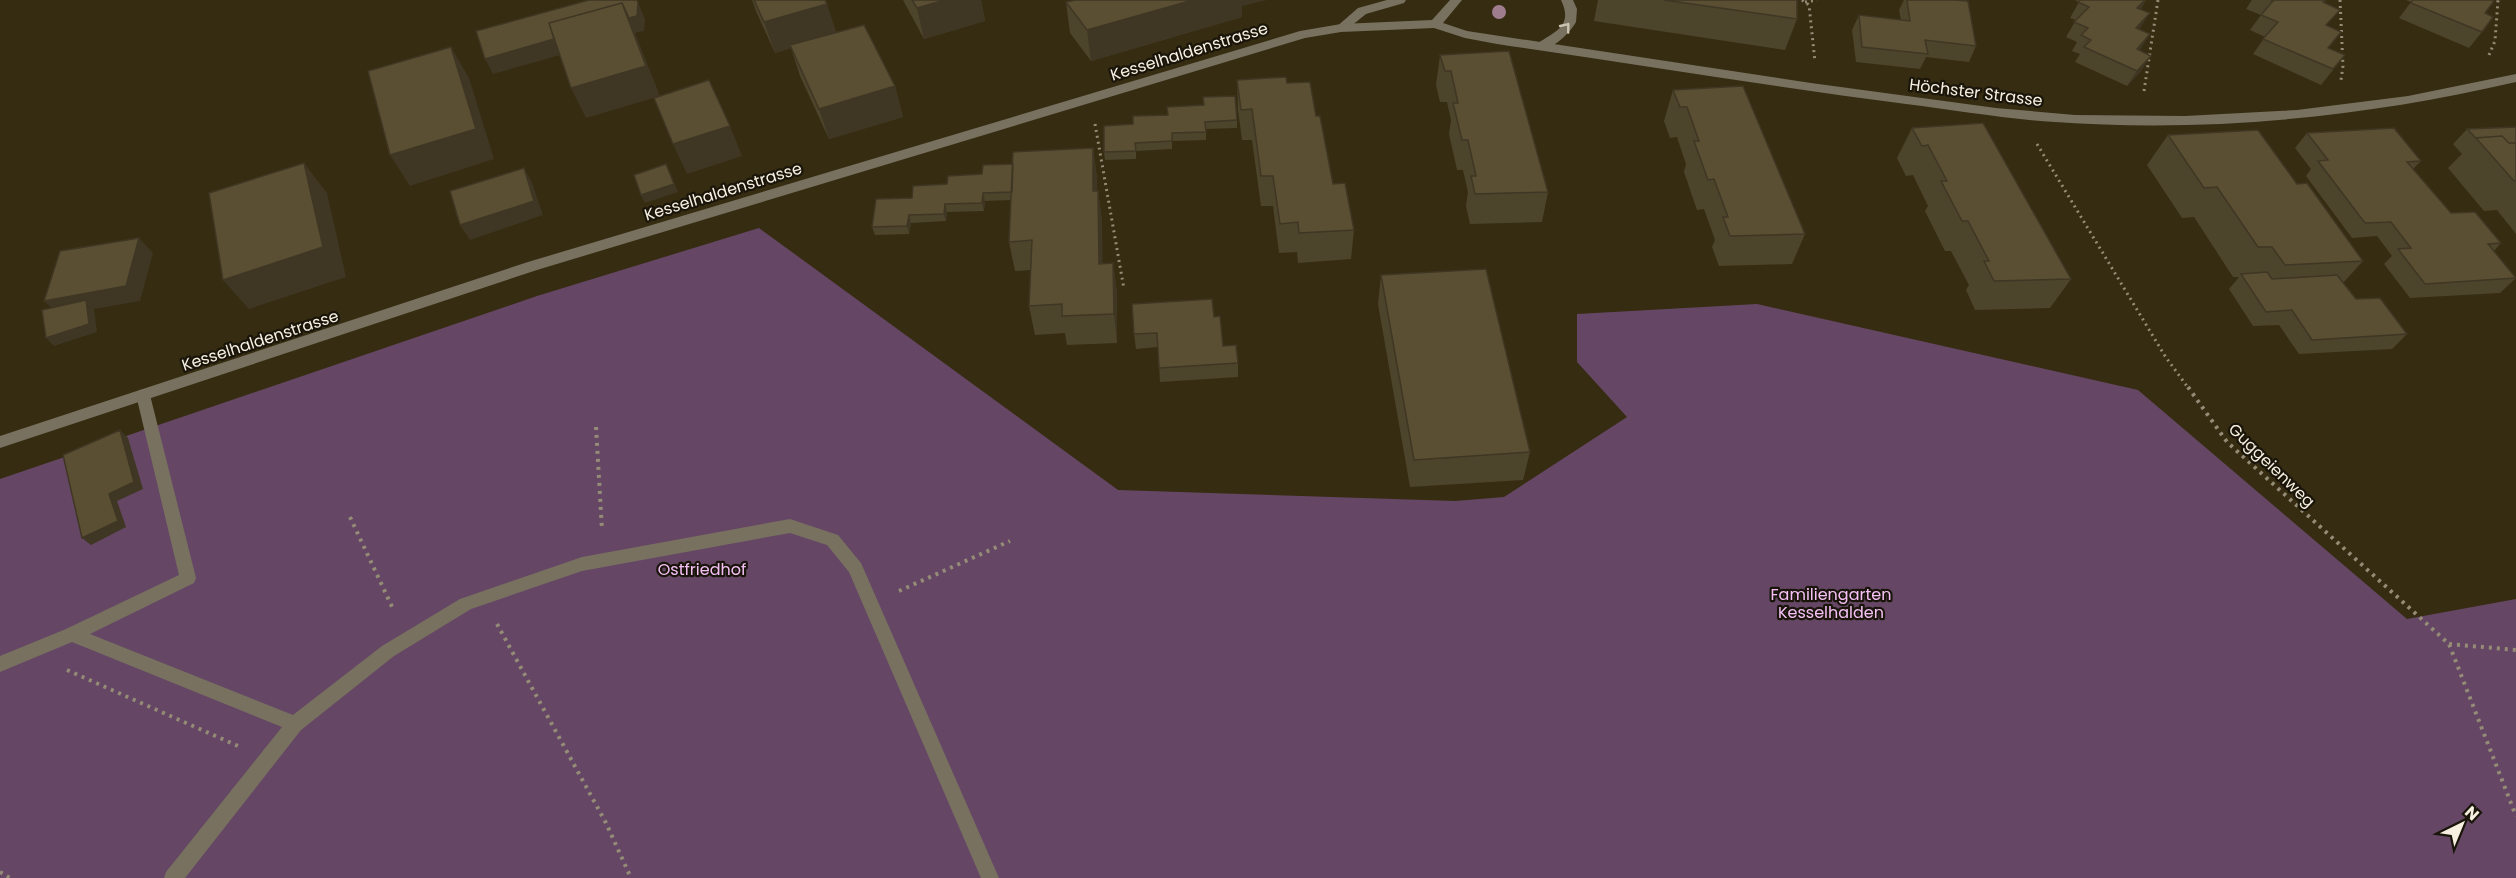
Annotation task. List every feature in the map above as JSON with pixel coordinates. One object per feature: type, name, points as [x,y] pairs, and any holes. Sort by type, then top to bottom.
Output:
[{"type":"street","points":[[1341,28],[1362,11],[1400,0]]},
{"type":"street","points":[[1435,24],[1456,0]]},
{"type":"street","points":[[1542,46],[1566,30],[1571,23],[1572,8],[1567,0]]},
{"type":"street","name":"Kesselhaldenstrasse","points":[[0,442],[544,263],[1304,34],[1341,28],[1435,24]]},
{"type":"street","name":"Höchster Strasse","points":[[1435,24],[1465,34],[1819,89],[2073,119],[2140,121],[2240,118],[2412,100],[2516,78]]},
{"type":"street","points":[[0,664],[72,634],[188,578],[143,395]]},
{"type":"street","points":[[173,878],[295,724],[388,651],[466,604],[582,564],[790,526],[832,540],[855,568],[990,878]]},
{"type":"street","points":[[72,634],[295,724]]},
{"type":"path","points":[[1803,1],[1817,0]]},
{"type":"path","points":[[2140,121],[2157,0]]},
{"type":"path","points":[[2340,0],[2343,66],[2337,88],[2348,108]]},
{"type":"path","points":[[2489,55],[2495,41],[2498,0]]},
{"type":"path","points":[[1803,1],[1809,5],[1819,89]]},
{"type":"path","points":[[1093,113],[1124,289]]},
{"type":"path","name":"Guggeienweg","points":[[2019,114],[2165,356],[2227,442],[2449,644],[2516,816]]},
{"type":"path","points":[[596,427],[604,560]]},
{"type":"path","points":[[350,517],[407,639]]},
{"type":"path","points":[[871,604],[1010,540]]},
{"type":"path","points":[[482,599],[606,823],[631,878]]},
{"type":"path","points":[[2449,644],[2516,650]]},
{"type":"path","points":[[27,653],[266,758]]},
{"type":"path","points":[[0,872],[10,878]]},
{"type":"green space","points":[[759,228],[1118,490],[1455,501],[1504,497],[1627,417],[1577,362],[1577,314],[1757,304],[2138,390],[2407,619],[2516,599],[2516,878],[0,878],[0,479],[537,296]]},
{"type":"building","points":[[589,0],[637,0],[637,16],[629,18],[622,3],[549,23],[554,39],[485,59],[476,31]]},
{"type":"building","points":[[754,0],[825,0],[827,4],[764,22]]},
{"type":"building","points":[[912,0],[945,0],[917,8]]},
{"type":"building","points":[[1076,0],[1193,0],[1087,30],[1066,2]]},
{"type":"building","points":[[1664,0],[1797,0],[1797,19]]},
{"type":"building","points":[[1907,0],[1968,1],[1976,46],[1925,40],[1928,54],[1862,47],[1859,15],[1910,21]]},
{"type":"building","points":[[2080,0],[2145,0],[2137,8],[2150,13],[2136,28],[2150,34],[2137,49],[2151,56],[2137,71],[2084,47],[2091,40],[2081,35],[2088,28],[2074,22],[2089,7],[2078,2]]},
{"type":"building","points":[[2271,0],[2325,0],[2323,2],[2340,10],[2326,25],[2341,32],[2328,48],[2345,55],[2333,69],[2263,39],[2278,22],[2261,15],[2273,1]]},
{"type":"building","points":[[2413,0],[2492,0],[2494,1],[2485,13],[2493,17],[2482,32],[2411,3]]},
{"type":"building","points":[[622,3],[646,66],[571,88],[549,23]]},
{"type":"building","points":[[864,25],[895,86],[819,109],[790,45]]},
{"type":"building","points":[[451,47],[476,129],[390,155],[368,71]]},
{"type":"building","points":[[1509,51],[1548,192],[1475,194],[1471,176],[1476,176],[1468,140],[1462,140],[1453,103],[1458,103],[1451,71],[1445,71],[1440,55]]},
{"type":"building","points":[[1286,77],[1287,83],[1310,82],[1316,116],[1320,116],[1333,184],[1345,183],[1354,230],[1299,233],[1298,222],[1280,224],[1273,176],[1261,176],[1252,109],[1241,110],[1237,80]]},
{"type":"building","points":[[709,80],[730,126],[673,144],[654,98]]},
{"type":"building","points":[[1743,86],[1805,234],[1730,236],[1723,217],[1728,217],[1714,179],[1708,180],[1694,141],[1699,141],[1687,107],[1680,107],[1673,90]]},
{"type":"building","points":[[1235,96],[1237,120],[1205,122],[1206,132],[1172,133],[1172,141],[1135,143],[1136,151],[1104,152],[1104,126],[1133,124],[1133,116],[1168,115],[1167,107],[1204,105],[1203,97]]},
{"type":"building","points":[[1983,123],[2071,279],[1994,281],[1984,261],[1989,261],[1968,221],[1962,221],[1941,181],[1947,181],[1928,145],[1922,146],[1912,128]]},
{"type":"building","points":[[2516,127],[2516,143],[2509,143],[2502,136],[2476,138],[2467,129]]},
{"type":"building","points":[[2394,128],[2421,161],[2407,162],[2451,213],[2475,212],[2501,243],[2488,244],[2516,278],[2425,284],[2398,249],[2411,248],[2391,222],[2365,223],[2318,161],[2328,160],[2307,133]]},
{"type":"building","points":[[2258,130],[2297,184],[2307,183],[2363,261],[2285,265],[2272,247],[2258,247],[2217,187],[2204,188],[2168,135]]},
{"type":"building","points":[[2502,136],[2509,143],[2516,143],[2516,181],[2476,138]]},
{"type":"building","points":[[1093,148],[1093,191],[1098,191],[1099,264],[1113,263],[1114,314],[1062,316],[1062,304],[1029,306],[1032,240],[1009,242],[1013,152]]},
{"type":"building","points":[[304,163],[323,247],[223,280],[209,193]]},
{"type":"building","points":[[666,164],[674,184],[641,195],[634,175]]},
{"type":"building","points":[[1013,164],[1012,192],[983,193],[982,203],[945,204],[944,214],[909,215],[907,226],[872,227],[876,199],[912,198],[913,186],[947,184],[948,176],[982,174],[983,165]]},
{"type":"building","points":[[524,168],[534,201],[460,225],[450,191]]},
{"type":"building","points":[[139,238],[126,286],[44,301],[60,251]]},
{"type":"building","points":[[1486,269],[1530,452],[1414,460],[1381,275]]},
{"type":"building","points":[[2267,272],[2272,279],[2337,275],[2356,299],[2380,298],[2407,334],[2312,340],[2292,310],[2266,312],[2241,274]]},
{"type":"building","points":[[1212,299],[1214,317],[1220,316],[1223,346],[1236,345],[1238,363],[1159,368],[1157,333],[1134,334],[1132,304]]},
{"type":"building","points":[[86,300],[89,324],[46,338],[42,310]]},
{"type":"building","points":[[120,430],[134,482],[109,494],[118,521],[82,538],[63,455]]},
{"type":"park label","name":"Ostfriedhof","points":[[702,569]]},
{"type":"park label","name":"Familiengarten Kesselhalden","points":[[1831,603]]}]
